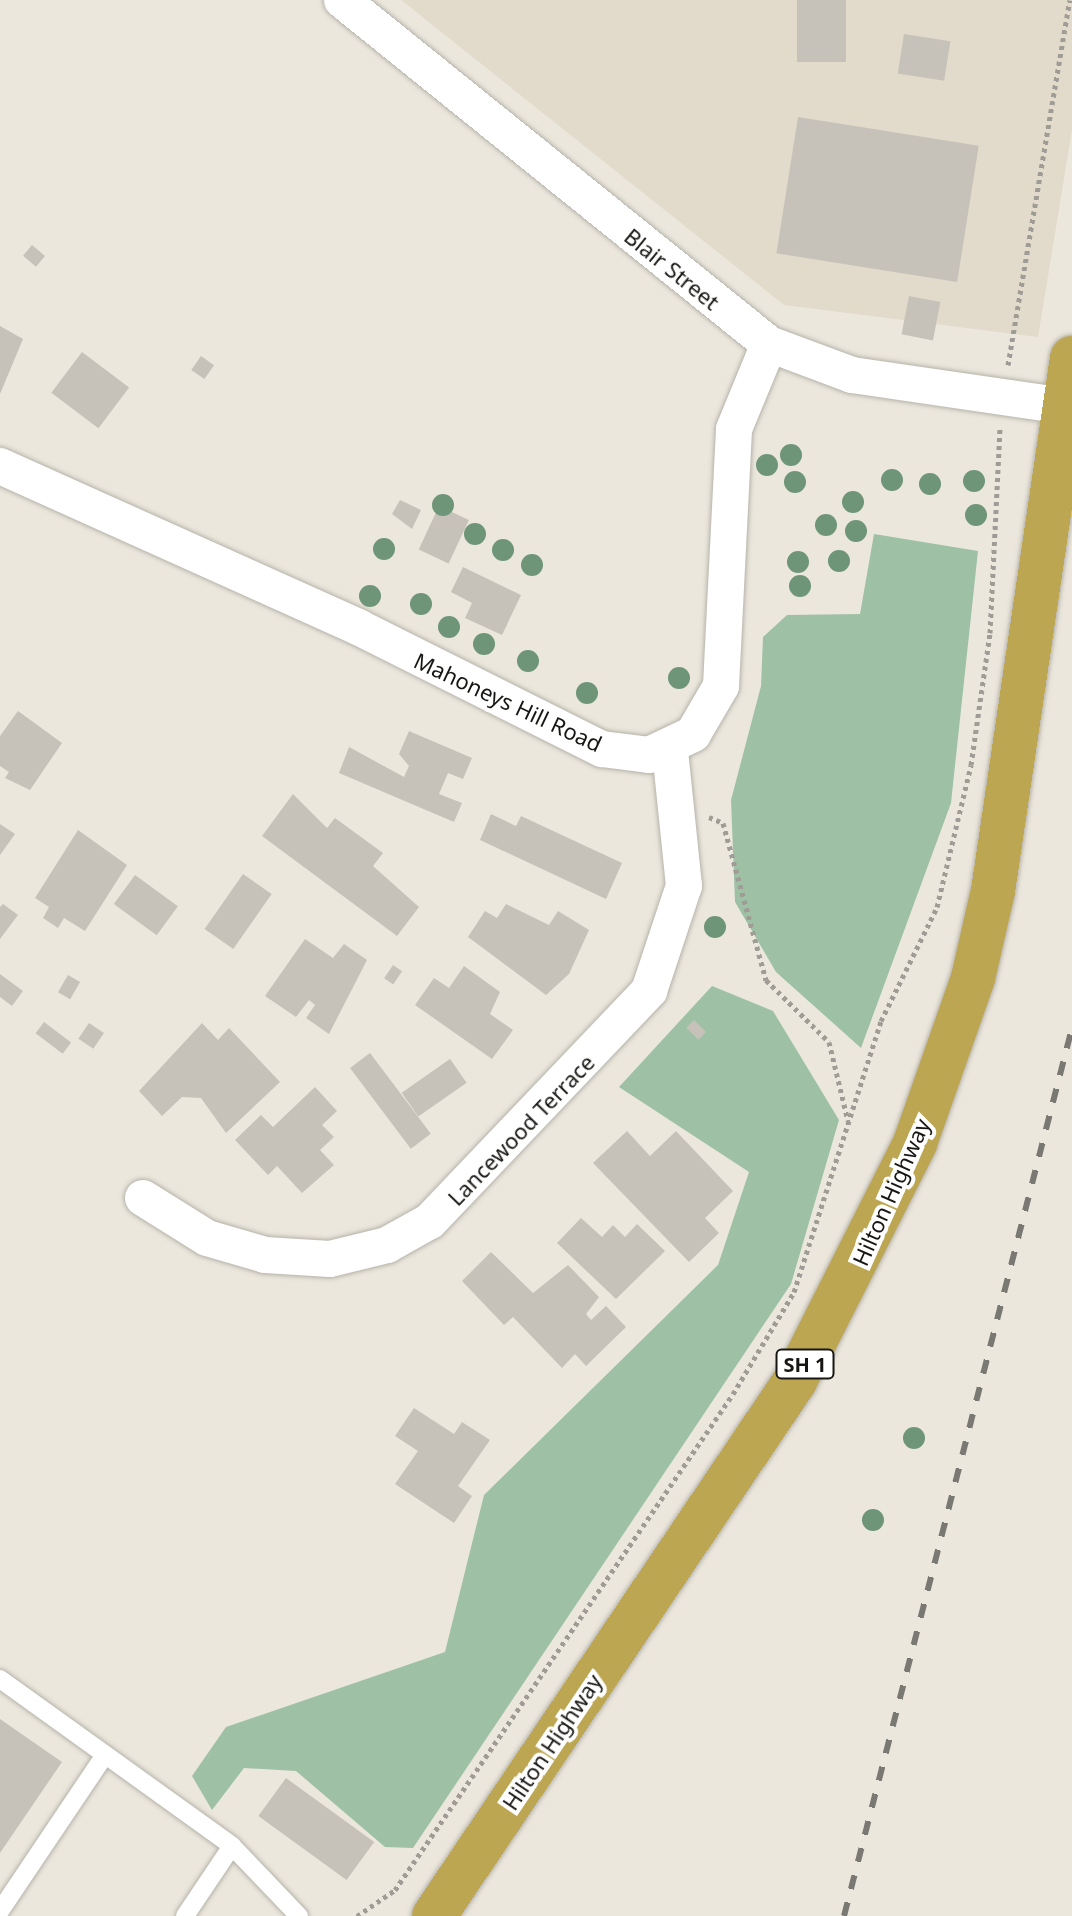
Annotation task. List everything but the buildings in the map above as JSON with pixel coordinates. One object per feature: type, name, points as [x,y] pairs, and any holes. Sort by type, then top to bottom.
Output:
[{"type":"highway","name":"Hilton Highway","points":[[434,1916],[795,1381],[915,1143],[973,978],[993,891],[1072,358]]},
{"type":"street","name":"Blair Street","points":[[342,0],[769,344],[852,375],[1064,406]]},
{"type":"street","points":[[670,750],[693,734],[721,686],[734,429],[769,344]]},
{"type":"street","name":"Mahoneys Hill Road","points":[[0,466],[358,627],[602,749],[627,755],[670,750]]},
{"type":"street","name":"Lancewood Terrace","points":[[143,1198],[207,1238],[265,1255],[330,1259],[387,1245],[430,1221],[649,991],[684,886],[670,750]]},
{"type":"lane","points":[[0,1679],[232,1846],[299,1916]]},
{"type":"lane","points":[[0,1911],[105,1755]]},
{"type":"lane","points":[[185,1916],[232,1846]]},
{"type":"path","points":[[1008,366],[1070,0]]},
{"type":"path","points":[[357,1916],[395,1890],[733,1394],[794,1292],[881,1021],[937,907],[971,765],[990,633],[1000,431]]},
{"type":"path","points":[[695,816],[723,823],[766,980],[829,1042],[848,1122]]},
{"type":"shaded area","points":[[401,0],[1072,0],[1072,130],[1038,337],[784,305]]},
{"type":"green space","points":[[874,534],[978,551],[951,803],[861,1048],[776,972],[735,902],[731,800],[761,686],[763,637],[787,615],[860,614]]},
{"type":"green space","points":[[712,986],[773,1011],[839,1120],[791,1284],[413,1848],[385,1847],[296,1771],[244,1768],[212,1810],[192,1776],[226,1727],[445,1652],[484,1495],[718,1265],[749,1172],[619,1087]]},
{"type":"railway","points":[[844,1916],[1072,1028]]}]
